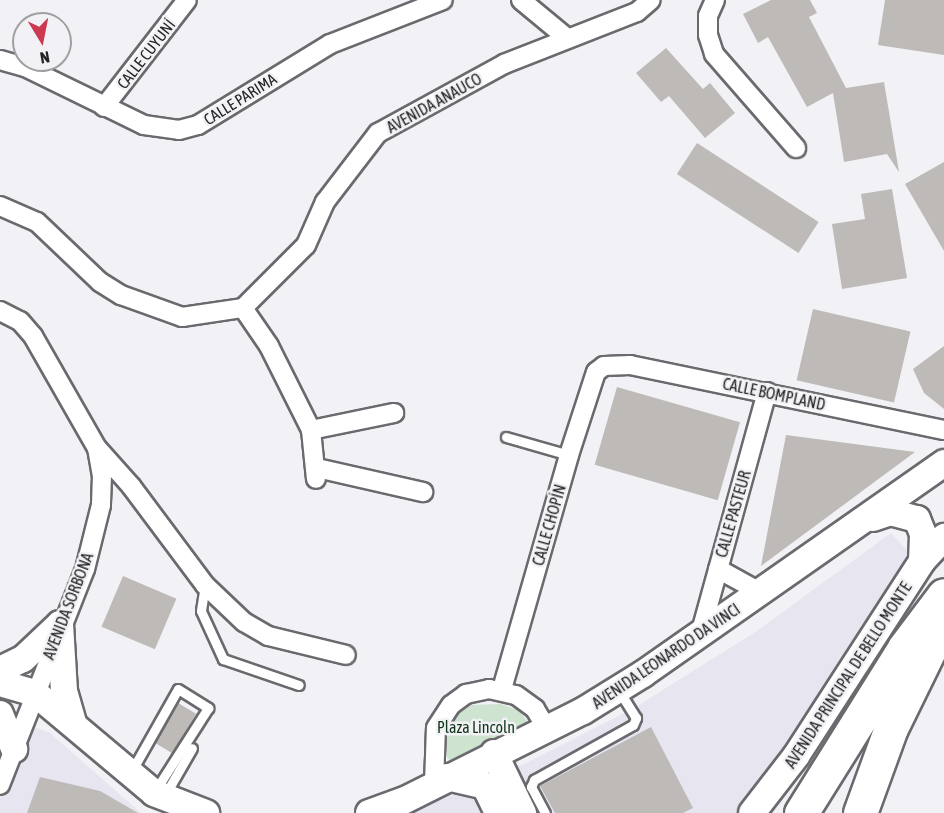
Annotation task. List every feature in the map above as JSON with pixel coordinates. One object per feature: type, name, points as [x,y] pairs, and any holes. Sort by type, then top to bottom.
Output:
[{"type":"highway","points":[[801,813],[861,723],[904,648],[944,595]]},
{"type":"highway","points":[[860,813],[891,728],[944,620]]},
{"type":"street","name":"CALLE CUYUNÍ","points":[[104,107],[187,0]]},
{"type":"street","name":"CALLE PARIMA","points":[[0,60],[25,67],[104,107],[162,130],[198,125],[330,44],[443,0]]},
{"type":"street","points":[[521,0],[567,38]]},
{"type":"street","name":"AVENIDA ANAUCO","points":[[243,308],[306,245],[325,202],[378,133],[504,64],[637,12],[651,0]]},
{"type":"street","points":[[715,0],[708,16],[708,35],[714,54],[796,148]]},
{"type":"street","points":[[0,206],[37,222],[100,282],[121,295],[182,317],[243,308],[269,346],[311,430],[316,473],[423,492]]},
{"type":"street","name":"AVENIDA SORBONA","points":[[0,311],[20,321],[33,336],[97,448],[102,475],[101,505],[85,569],[60,624],[0,785]]},
{"type":"street","name":"CALLE BOMPLAND","points":[[604,366],[616,363],[767,392],[944,430]]},
{"type":"street","name":"CALLE CHOPÍN","points":[[502,689],[568,455],[596,372],[604,366]]},
{"type":"street","name":"CALLE PASTEUR","points":[[700,635],[767,392]]},
{"type":"street","points":[[311,430],[394,413]]},
{"type":"street","points":[[97,448],[131,486],[205,585],[244,622],[268,636],[346,655]]},
{"type":"street","name":"AVENIDA LEONARDO DA VINCI","points":[[369,813],[547,729],[618,690],[864,521],[944,463]]},
{"type":"street","points":[[864,521],[890,512],[911,515],[923,534],[922,561]]},
{"type":"street","name":"AVENIDA PRINCIPAL DE BELLO MONTE","points":[[752,813],[796,756],[922,561],[944,537]]},
{"type":"street","points":[[718,569],[760,592]]},
{"type":"street","points":[[0,670],[23,659],[60,624]]},
{"type":"street","points":[[60,624],[64,691],[73,723]]},
{"type":"street","points":[[0,682],[35,693],[73,723],[129,776],[158,795],[206,813]]},
{"type":"street","points":[[498,813],[485,786],[441,781],[436,728],[451,705],[478,690],[502,689],[535,709],[547,729]]},
{"type":"street","points":[[0,714],[14,749]]},
{"type":"street","points":[[494,753],[523,813]]},
{"type":"lane","points":[[506,437],[568,455]]},
{"type":"lane","points":[[205,585],[201,611],[223,659],[299,685]]},
{"type":"lane","points":[[129,776],[178,689],[208,708],[158,795]]},
{"type":"lane","points":[[545,813],[531,787],[534,780],[633,725],[636,718],[618,690]]},
{"type":"lane","points":[[158,795],[192,748]]},
{"type":"shaded area","points":[[891,533],[921,566],[754,813],[409,813],[528,762],[634,708],[757,631]]},
{"type":"shaded area","points":[[0,713],[50,733],[141,813],[0,813]]},
{"type":"green space","name":"Plaza Lincoln","points":[[501,704],[520,711],[528,723],[452,763],[439,748],[448,720],[472,705]]},
{"type":"building","points":[[771,0],[810,0],[817,13],[809,17],[846,88],[884,82],[899,172],[887,154],[844,162],[833,93],[807,107],[768,37],[758,43],[743,14]]},
{"type":"building","points":[[885,0],[944,0],[944,55],[878,45]]},
{"type":"building","points":[[666,48],[703,89],[710,83],[735,113],[705,138],[669,96],[661,102],[636,73]]},
{"type":"building","points":[[697,143],[819,222],[798,253],[677,174]]},
{"type":"building","points":[[944,162],[944,251],[905,184]]},
{"type":"building","points":[[892,189],[907,278],[842,289],[832,224],[865,219],[861,194]]},
{"type":"building","points":[[813,309],[910,331],[894,403],[797,380]]},
{"type":"building","points":[[944,346],[944,409],[924,393],[913,369]]},
{"type":"building","points":[[617,387],[740,422],[718,500],[595,465]]},
{"type":"building","points":[[786,435],[915,452],[761,566]]},
{"type":"building","points":[[123,576],[176,599],[155,649],[102,627]]},
{"type":"building","points":[[178,703],[196,714],[172,753],[154,742]]},
{"type":"building","points":[[651,727],[693,808],[683,813],[555,813],[540,786]]},
{"type":"building","points":[[40,777],[100,791],[138,813],[27,813]]}]
